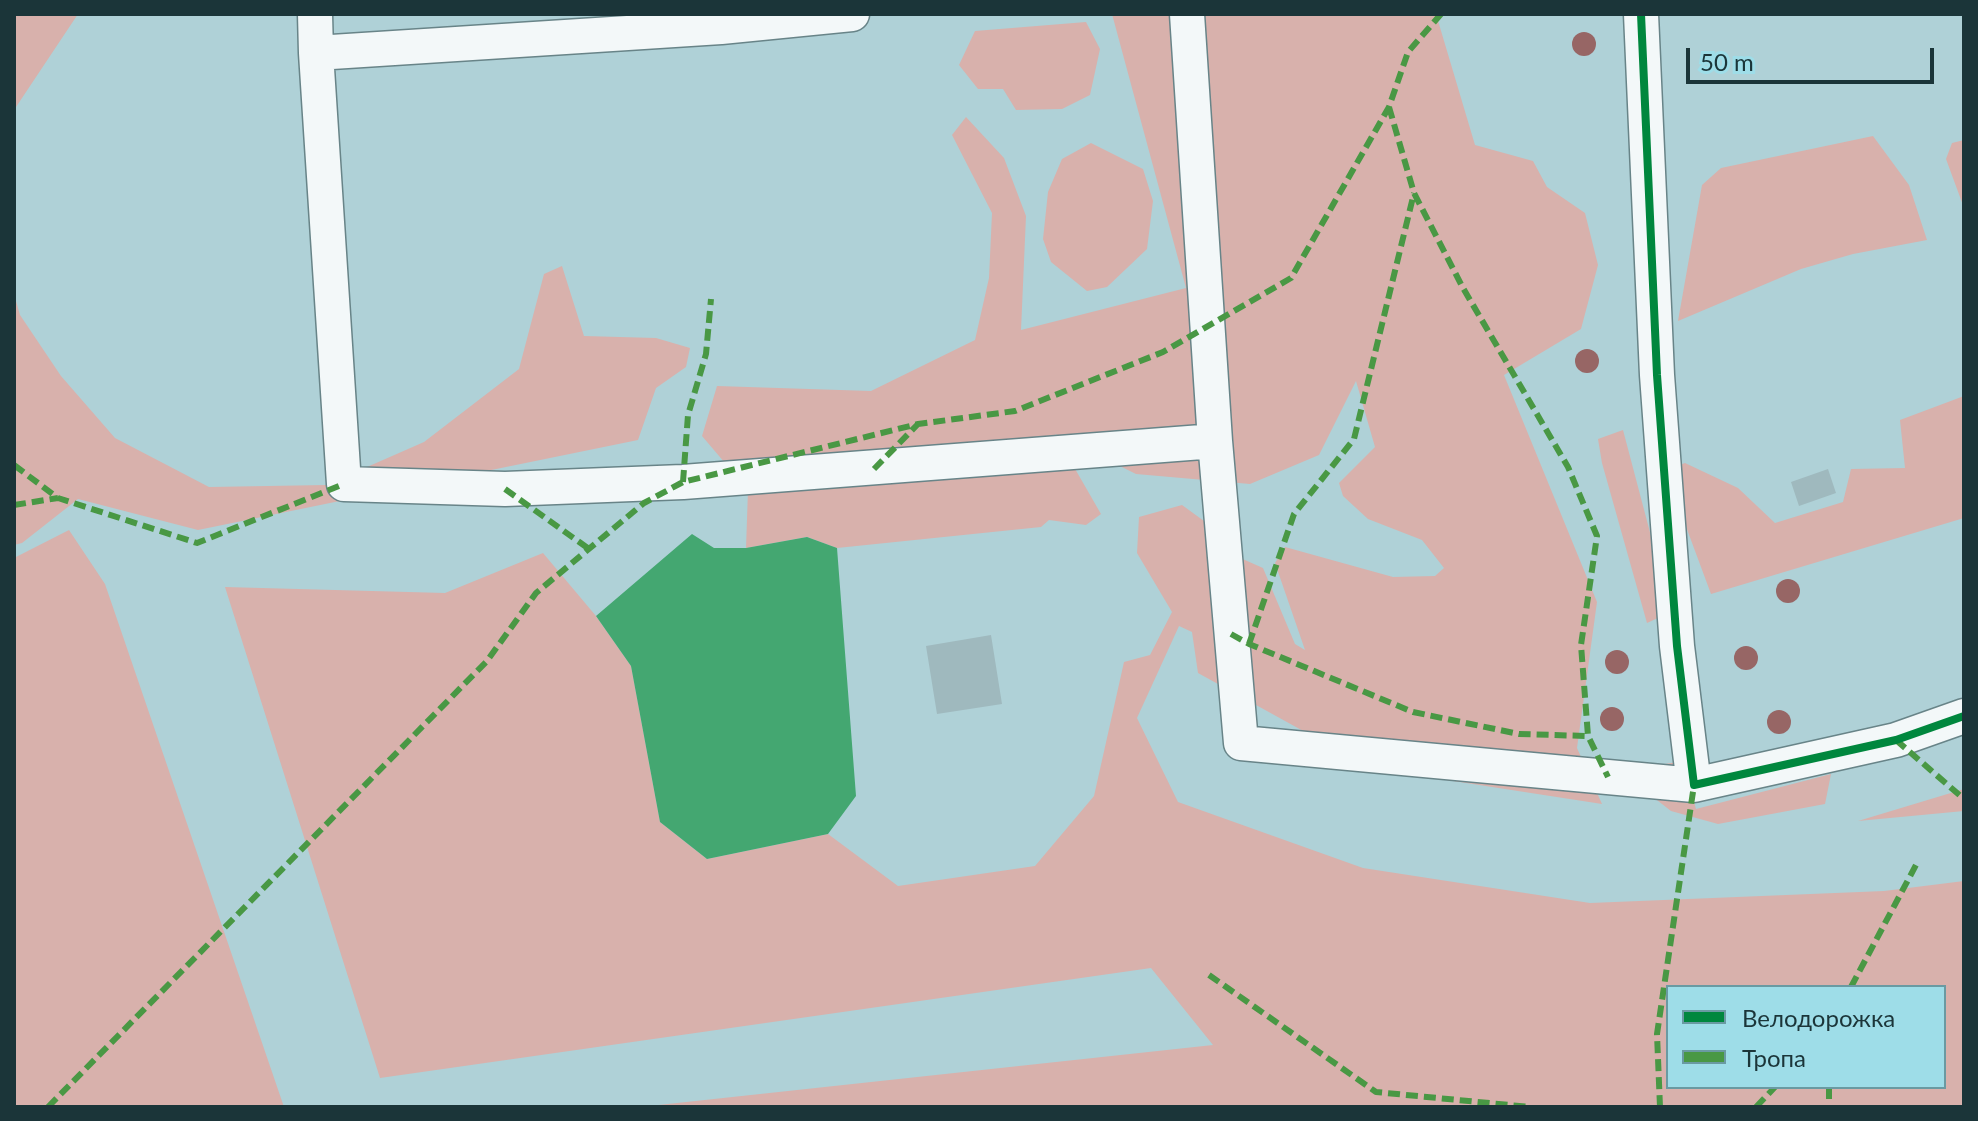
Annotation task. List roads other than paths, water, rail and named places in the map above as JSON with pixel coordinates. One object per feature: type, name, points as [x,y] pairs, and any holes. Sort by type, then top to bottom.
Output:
[{"type":"street","points":[[315,14],[344,484],[505,489],[683,482],[1215,441]]},
{"type":"street","points":[[316,53],[721,27],[852,14]]},
{"type":"street","points":[[1187,14],[1215,441],[1241,743],[1694,785],[1896,740],[1964,716]]},
{"type":"street","points":[[1641,14],[1657,375],[1677,646],[1694,785]]}]
